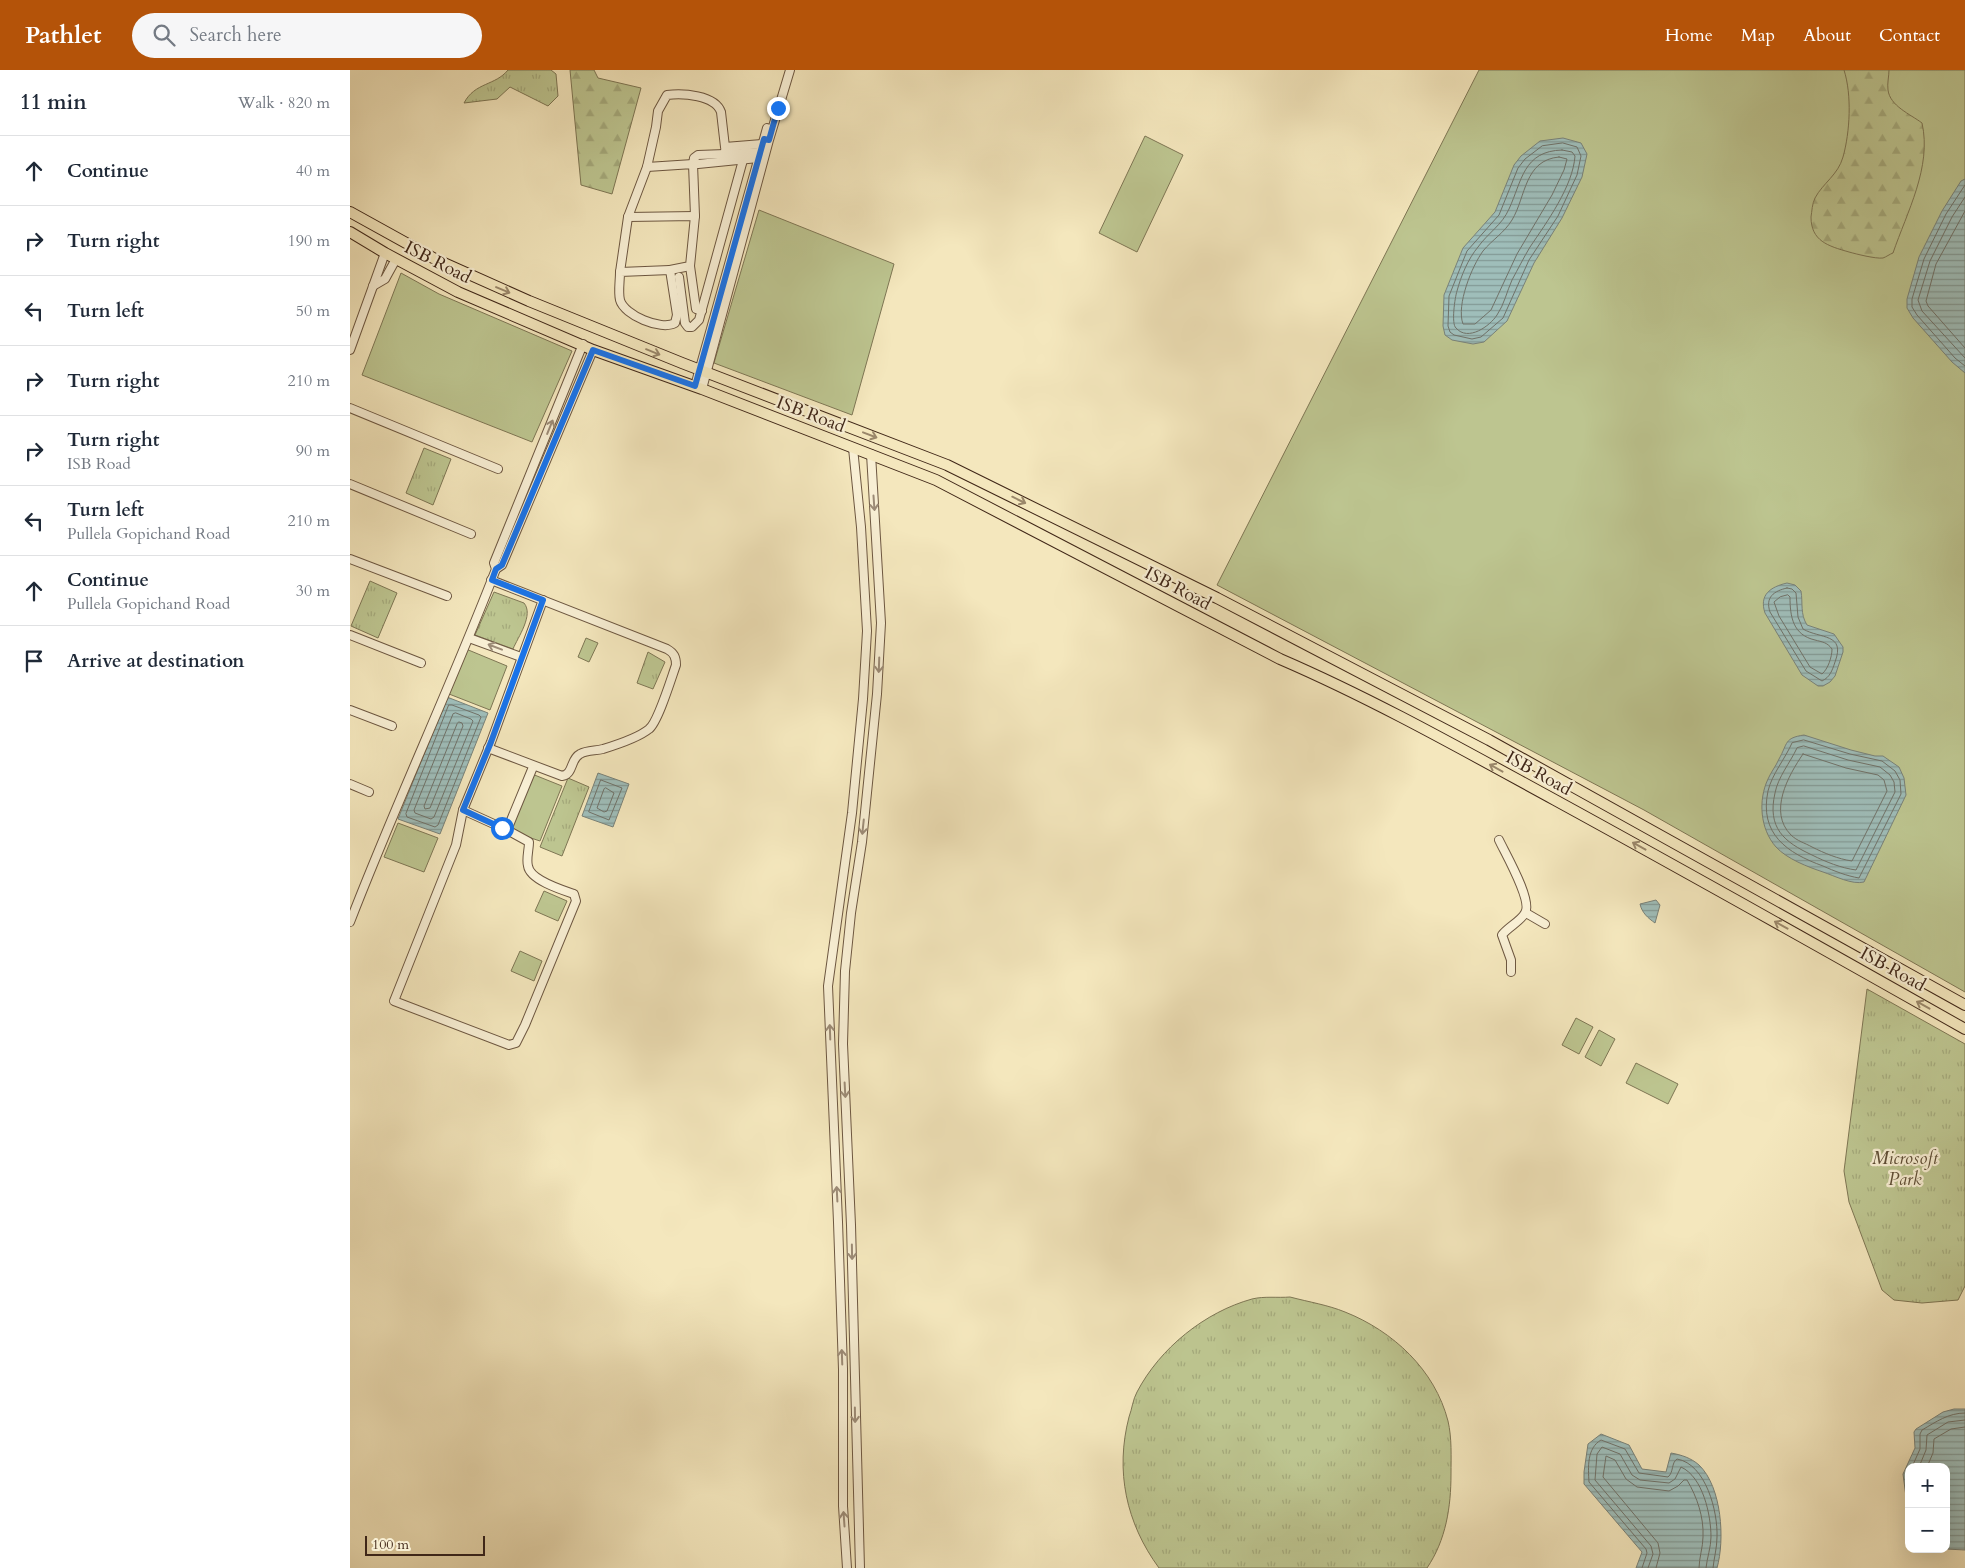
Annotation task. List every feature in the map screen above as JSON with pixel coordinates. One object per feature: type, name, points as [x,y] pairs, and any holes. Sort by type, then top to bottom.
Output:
[{"type":"main road","name":"ISB Road","points":[[350,212],[435,259],[479,280],[703,371],[947,465],[1216,598],[1489,740],[1965,1004]]},
{"type":"main road","name":"ISB Road","points":[[350,232],[385,254],[458,292],[583,344],[593,350],[698,388],[936,480],[1272,655],[1323,677],[1464,750],[1717,889],[1965,1029]]},
{"type":"street","points":[[698,388],[744,220],[762,146],[785,70]]},
{"type":"street","points":[[744,220],[762,146],[790,70]]},
{"type":"street","points":[[670,270],[677,321],[670,326],[664,327],[649,323],[620,302],[620,272],[628,217],[647,167],[658,111],[667,95],[708,98],[719,106],[725,154]]},
{"type":"street","points":[[702,311],[696,309],[690,266],[695,216],[696,156],[725,154],[762,146]]},
{"type":"street","points":[[679,277],[686,326],[692,327],[696,325],[702,311],[743,160],[762,146]]},
{"type":"street","points":[[725,154],[743,160]]},
{"type":"street","points":[[647,167],[696,164]]},
{"type":"street","points":[[628,217],[695,216]]},
{"type":"street","points":[[350,350],[385,254]]},
{"type":"street","points":[[373,286],[385,279],[396,259]]},
{"type":"street","points":[[620,272],[670,270],[690,266]]},
{"type":"street","points":[[496,569],[494,563],[583,344]]},
{"type":"street","points":[[350,922],[371,867],[469,638],[496,569],[502,565],[593,350]]},
{"type":"street","points":[[350,408],[498,469]]},
{"type":"street","points":[[847,1568],[843,1506],[843,1369],[828,986],[852,813],[863,699],[867,632],[861,527],[853,448]]},
{"type":"street","points":[[860,1568],[851,1225],[843,1044],[845,971],[851,913],[862,842],[878,694],[881,623],[871,454]]},
{"type":"street","points":[[350,484],[471,534]]},
{"type":"street","points":[[350,559],[446,596]]},
{"type":"street","points":[[488,748],[533,767],[565,776],[576,757],[581,753],[601,750],[637,736],[651,728],[676,666],[674,653],[667,649],[492,580]]},
{"type":"street","points":[[463,810],[530,842],[528,867],[532,875],[559,889],[574,894],[576,901],[525,1025],[516,1043],[509,1045],[394,1001],[456,845],[463,810],[543,600]]},
{"type":"street","points":[[350,635],[421,663]]},
{"type":"street","points":[[469,638],[521,657]]},
{"type":"street","points":[[350,710],[392,726]]},
{"type":"street","points":[[507,830],[533,767]]},
{"type":"street","points":[[350,784],[369,792]]},
{"type":"street","points":[[1499,840],[1522,890],[1527,907],[1526,913],[1502,937],[1511,960],[1511,972]]},
{"type":"street","points":[[1526,913],[1545,924]]},
{"type":"green space","points":[[508,70],[551,70],[556,74],[558,96],[548,106],[510,87],[497,99],[464,103],[474,91],[497,79]]},
{"type":"green space","points":[[570,70],[594,70],[598,78],[641,88],[612,194],[581,185]]},
{"type":"green space","points":[[1479,70],[1965,70],[1965,992],[1644,810],[1217,585]]},
{"type":"green space","points":[[1844,70],[1889,70],[1888,90],[1892,101],[1922,123],[1924,156],[1921,173],[1893,253],[1883,258],[1856,254],[1828,245],[1817,237],[1812,225],[1811,217],[1814,200],[1838,169],[1843,157],[1849,125],[1847,80]]},
{"type":"green space","points":[[1145,136],[1183,155],[1137,252],[1099,233]]},
{"type":"green space","points":[[759,210],[894,264],[852,415],[714,363]]},
{"type":"green space","points":[[401,273],[439,294],[572,351],[532,442],[362,375]]},
{"type":"green space","points":[[424,448],[451,459],[433,505],[406,493]]},
{"type":"green space","points":[[370,581],[397,593],[378,638],[351,626]]},
{"type":"green space","points":[[494,592],[524,603],[527,608],[526,620],[513,649],[475,635]]},
{"type":"green space","points":[[586,638],[598,643],[589,662],[578,657]]},
{"type":"green space","points":[[466,649],[507,666],[490,710],[449,694]]},
{"type":"green space","points":[[648,652],[665,662],[653,689],[637,683]]},
{"type":"green space","points":[[532,774],[562,786],[540,841],[507,830]]},
{"type":"green space","points":[[568,778],[589,787],[562,856],[540,847]]},
{"type":"green space","points":[[398,823],[438,838],[424,872],[384,857]]},
{"type":"green space","points":[[544,891],[567,901],[558,921],[535,911]]},
{"type":"green space","points":[[520,951],[542,961],[534,981],[511,971]]},
{"type":"green space","name":"Microsoft Park","points":[[1867,989],[1965,1044],[1965,1286],[1958,1300],[1922,1303],[1894,1300],[1882,1290],[1849,1202],[1844,1171]]},
{"type":"green space","points":[[1576,1018],[1593,1027],[1579,1054],[1562,1045]]},
{"type":"green space","points":[[1599,1030],[1615,1039],[1601,1066],[1585,1057]]},
{"type":"green space","points":[[1636,1063],[1678,1084],[1668,1104],[1626,1083]]},
{"type":"green space","points":[[1290,1297],[1339,1310],[1363,1320],[1380,1330],[1410,1354],[1433,1385],[1442,1402],[1449,1427],[1451,1486],[1443,1535],[1427,1568],[1159,1568],[1138,1533],[1126,1496],[1123,1457],[1129,1417],[1137,1392],[1147,1376],[1171,1347],[1186,1334],[1217,1313],[1252,1299]]},
{"type":"water","points":[[1563,138],[1581,143],[1587,154],[1582,177],[1562,218],[1534,263],[1507,321],[1484,342],[1473,344],[1452,340],[1445,335],[1443,326],[1444,295],[1463,248],[1495,212],[1514,165],[1521,156],[1540,141]]},
{"type":"water","points":[[1965,179],[1965,373],[1952,362],[1913,318],[1907,308],[1907,299],[1919,257],[1942,211],[1961,181]]},
{"type":"water","points":[[1787,583],[1795,585],[1801,591],[1803,613],[1807,625],[1834,634],[1843,647],[1835,676],[1823,686],[1818,686],[1802,675],[1765,613],[1764,601],[1767,593]]},
{"type":"water","points":[[447,697],[488,713],[440,834],[398,819]]},
{"type":"water","points":[[1804,735],[1851,750],[1883,756],[1899,767],[1904,778],[1906,795],[1864,882],[1844,880],[1798,862],[1776,847],[1767,832],[1762,814],[1762,805],[1769,776],[1787,742]]},
{"type":"water","points":[[598,773],[629,784],[613,827],[582,816]]},
{"type":"water","points":[[1656,900],[1660,905],[1655,923],[1642,910],[1640,904]]},
{"type":"water","points":[[1965,1409],[1965,1550],[1950,1549],[1950,1463],[1908,1463],[1915,1448],[1914,1432],[1916,1429],[1943,1412]]},
{"type":"water","points":[[1601,1434],[1629,1445],[1642,1469],[1666,1472],[1671,1453],[1693,1460],[1699,1465],[1713,1486],[1720,1514],[1721,1543],[1717,1568],[1636,1568],[1642,1552],[1584,1484],[1588,1444]]},
{"type":"water","points":[[1905,1470],[1905,1489],[1903,1474]]},
{"type":"route","points":[[502,828],[463,810],[491,742],[543,600],[492,580],[496,569],[502,565],[593,350],[695,386],[764,139],[769,140],[778,108]]}]
